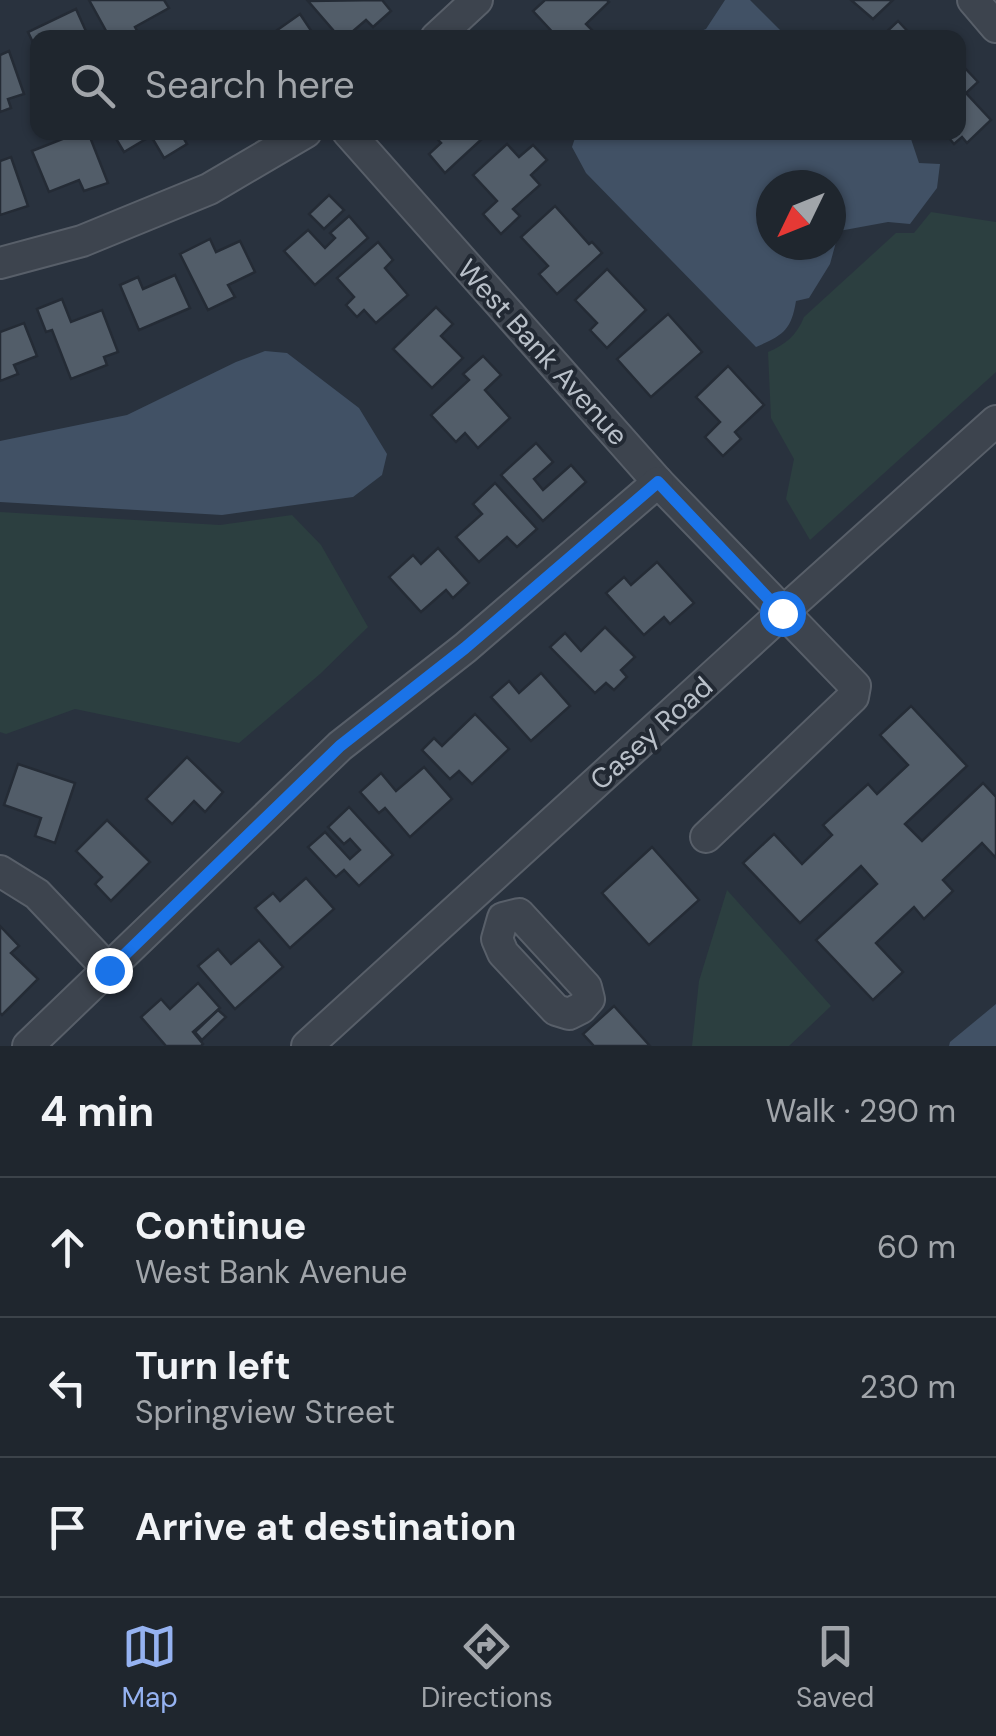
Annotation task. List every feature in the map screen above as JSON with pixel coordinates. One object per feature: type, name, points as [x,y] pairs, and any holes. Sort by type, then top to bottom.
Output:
[{"type":"street","points":[[445,30],[477,0]]},
{"type":"street","points":[[974,0],[996,27]]},
{"type":"street","points":[[0,264],[82,241],[209,189],[292,140]]},
{"type":"street","name":"West Bank Avenue","points":[[355,140],[658,482],[854,686],[853,697],[706,838]]},
{"type":"street","name":"Casey Road","points":[[308,1046],[996,421]]},
{"type":"street","points":[[28,1046],[340,746],[465,648],[658,482]]},
{"type":"street","points":[[0,870],[37,894],[109,970]]},
{"type":"street","points":[[478,890],[503,918],[497,940],[503,953],[556,1010]]},
{"type":"shaded area","points":[[931,212],[996,222],[996,372],[810,540],[786,499],[794,459],[771,418],[768,352],[790,339],[804,317],[896,233],[914,233]]},
{"type":"shaded area","points":[[0,512],[220,525],[292,515],[321,545],[368,627],[239,743],[75,709],[6,734],[0,732]]},
{"type":"shaded area","points":[[727,890],[831,1006],[789,1046],[692,1046],[699,981]]},
{"type":"water","points":[[725,0],[750,0],[780,30],[704,30]]},
{"type":"water","points":[[574,140],[911,140],[919,163],[940,164],[937,188],[910,224],[888,222],[846,230],[846,170],[756,170],[756,260],[831,260],[809,298],[796,301],[784,331],[756,347],[586,173],[572,147]]},
{"type":"water","points":[[265,351],[287,353],[359,408],[387,454],[382,475],[353,497],[222,515],[0,502],[0,441],[127,415]]},
{"type":"water","points":[[996,1004],[996,1046],[949,1046],[950,1042]]},
{"type":"building","points":[[89,0],[164,0],[169,8],[135,27],[137,30],[106,30]]},
{"type":"building","points":[[382,0],[391,11],[373,27],[366,20],[354,30],[333,30],[308,1]]},
{"type":"building","points":[[545,0],[609,2],[586,24],[592,30],[551,30],[533,11]]},
{"type":"building","points":[[851,0],[893,0],[873,19]]},
{"type":"building","points":[[76,9],[85,30],[32,30]]},
{"type":"building","points":[[300,14],[311,30],[277,30]]},
{"type":"building","points":[[898,21],[906,30],[888,30]]},
{"type":"building","points":[[9,51],[24,94],[8,99],[11,108],[0,112],[0,55]]},
{"type":"building","points":[[966,69],[978,82],[966,93]]},
{"type":"building","points":[[966,93],[991,120],[967,143],[964,140]]},
{"type":"building","points":[[60,140],[91,140],[108,183],[84,191],[79,180],[49,192],[32,151]]},
{"type":"building","points":[[117,140],[144,140],[124,152]]},
{"type":"building","points":[[153,140],[185,140],[187,144],[164,158]]},
{"type":"building","points":[[438,140],[481,140],[445,173],[429,154],[441,143]]},
{"type":"building","points":[[507,144],[519,157],[533,145],[547,160],[531,175],[540,185],[513,209],[520,216],[501,234],[483,214],[497,201],[473,175]]},
{"type":"building","points":[[11,157],[28,206],[0,215],[0,161]]},
{"type":"building","points":[[329,195],[344,210],[324,229],[309,214]]},
{"type":"building","points":[[555,206],[602,253],[557,294],[539,274],[548,266],[521,237]]},
{"type":"building","points":[[349,216],[368,238],[315,285],[284,251],[308,230],[325,248],[335,238],[330,233]]},
{"type":"building","points":[[210,239],[216,252],[240,241],[255,272],[228,285],[235,297],[208,310],[180,254]]},
{"type":"building","points":[[378,242],[393,260],[385,268],[408,295],[376,323],[364,310],[357,317],[346,305],[354,297],[337,278]]},
{"type":"building","points":[[607,269],[646,310],[607,348],[590,330],[597,323],[575,300]]},
{"type":"building","points":[[175,275],[190,308],[139,330],[120,285],[138,277],[143,289]]},
{"type":"building","points":[[62,299],[71,322],[102,310],[118,352],[104,357],[107,365],[71,379],[52,330],[46,332],[37,309]]},
{"type":"building","points":[[436,307],[453,324],[441,336],[463,358],[432,388],[393,349]]},
{"type":"building","points":[[668,314],[702,352],[651,397],[617,359]]},
{"type":"building","points":[[24,323],[37,356],[14,365],[18,374],[0,381],[0,332]]},
{"type":"building","points":[[483,356],[501,375],[485,390],[510,418],[478,448],[465,433],[456,442],[431,415],[469,380],[463,374]]},
{"type":"building","points":[[728,366],[764,405],[735,432],[741,439],[723,456],[705,437],[720,422],[696,397]]},
{"type":"building","points":[[536,443],[553,462],[534,479],[543,490],[571,465],[586,482],[543,521],[501,475]]},
{"type":"building","points":[[495,483],[537,529],[517,547],[507,537],[479,562],[456,537],[482,514],[473,504]]},
{"type":"building","points":[[438,548],[469,583],[453,598],[446,590],[421,612],[389,577],[413,555],[421,564]]},
{"type":"building","points":[[657,562],[694,603],[670,624],[664,617],[644,635],[606,593],[624,577],[631,585]]},
{"type":"building","points":[[605,627],[635,657],[621,670],[627,677],[614,690],[606,683],[595,693],[550,647],[565,633],[581,651]]},
{"type":"building","points":[[541,673],[570,706],[531,741],[491,697],[509,681],[519,693]]},
{"type":"building","points":[[911,706],[967,766],[905,824],[922,841],[983,783],[996,797],[996,858],[982,843],[943,880],[953,891],[924,919],[914,907],[876,943],[903,972],[873,1000],[816,940],[877,884],[861,866],[800,923],[743,863],[774,834],[802,864],[832,835],[823,825],[868,784],[877,794],[908,765],[880,735]]},
{"type":"building","points":[[475,714],[509,749],[472,784],[459,771],[450,779],[422,750],[434,738],[442,746]]},
{"type":"building","points":[[187,757],[223,792],[205,812],[194,801],[172,824],[146,799]]},
{"type":"building","points":[[18,764],[75,783],[55,843],[35,836],[41,818],[4,805]]},
{"type":"building","points":[[424,767],[452,799],[410,837],[385,808],[379,813],[360,792],[381,773],[396,791]]},
{"type":"building","points":[[349,807],[393,855],[359,886],[344,870],[336,877],[308,847],[325,832],[350,859],[360,850],[350,839],[344,844],[328,827]]},
{"type":"building","points":[[107,820],[150,862],[111,901],[95,884],[102,877],[76,851]]},
{"type":"building","points":[[652,847],[699,900],[649,945],[602,893]]},
{"type":"building","points":[[306,878],[334,909],[290,948],[255,908],[273,893],[280,901]]},
{"type":"building","points":[[0,926],[19,946],[11,953],[38,979],[2,1015],[0,1013]]},
{"type":"building","points":[[259,940],[283,967],[235,1009],[198,966],[218,949],[231,964]]},
{"type":"building","points":[[198,983],[220,1008],[193,1032],[203,1044],[166,1046],[141,1017],[161,999],[170,1009]]},
{"type":"building","points":[[614,1006],[650,1046],[594,1046],[583,1034]]},
{"type":"building","points":[[218,1010],[226,1017],[202,1040],[195,1032]]},
{"type":"route","points":[[109,970],[340,746],[465,648],[658,482],[782,613]]}]
